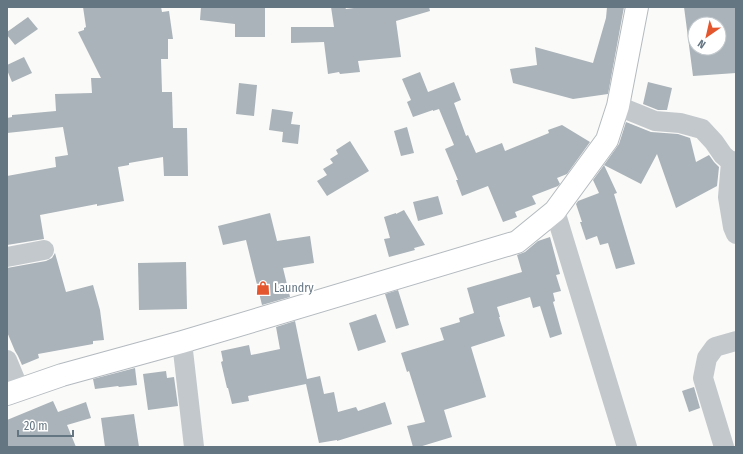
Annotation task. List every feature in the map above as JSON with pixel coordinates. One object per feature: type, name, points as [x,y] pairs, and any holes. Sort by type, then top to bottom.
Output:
[{"type":"street","points":[[7,360],[13,392],[62,375],[182,342],[517,242],[555,211],[607,140],[618,106],[637,7]]},
{"type":"street","points":[[618,106],[655,121],[680,123],[702,129],[723,155],[733,162],[728,197],[733,227],[736,234]]},
{"type":"street","points":[[555,211],[627,447]]},
{"type":"street","points":[[7,257],[44,250]]},
{"type":"street","points":[[724,447],[704,378],[707,358],[716,347],[736,341]]},
{"type":"street","points":[[182,342],[194,447]]},
{"type":"building","points":[[83,7],[161,7],[162,12],[169,11],[173,39],[168,39],[168,59],[161,59],[162,92],[172,92],[173,128],[187,128],[188,176],[164,176],[163,157],[129,163],[129,165],[118,167],[124,201],[97,206],[97,204],[40,215],[44,239],[7,245],[7,176],[56,167],[55,157],[68,155],[63,127],[7,133],[7,118],[12,117],[12,115],[56,111],[55,94],[92,93],[91,78],[101,78],[78,32],[84,30],[86,27]]},
{"type":"building","points":[[201,7],[265,7],[265,37],[235,37],[235,24],[200,20]]},
{"type":"building","points":[[331,7],[345,7],[346,9],[362,7],[429,7],[430,11],[396,21],[401,57],[358,61],[360,72],[340,74],[339,72],[328,74],[324,42],[291,43],[291,27],[334,27]]},
{"type":"building","points":[[607,7],[624,7],[608,94],[573,99],[513,83],[510,69],[537,65],[535,47],[593,63],[606,18]]},
{"type":"building","points":[[684,7],[736,7],[736,73],[693,76],[690,56],[727,56],[727,16],[687,16],[687,30]]},
{"type":"building","points":[[28,17],[38,29],[15,45],[7,35],[7,32]]},
{"type":"building","points":[[24,57],[32,73],[12,82],[7,70],[7,65]]},
{"type":"building","points":[[420,72],[428,92],[454,82],[461,100],[454,103],[466,136],[468,135],[476,153],[502,143],[505,151],[549,133],[548,130],[562,125],[590,142],[567,174],[557,178],[560,184],[558,186],[532,196],[536,204],[515,212],[517,217],[503,222],[488,186],[462,196],[456,180],[458,180],[445,149],[454,145],[439,109],[413,117],[407,102],[411,100],[402,79]]},
{"type":"building","points":[[648,82],[672,88],[667,110],[658,110],[643,104]]},
{"type":"building","points":[[239,83],[257,85],[254,116],[236,114]]},
{"type":"building","points":[[272,109],[293,112],[291,124],[300,125],[298,144],[282,142],[283,132],[269,130]]},
{"type":"building","points":[[626,122],[651,132],[678,134],[690,138],[696,162],[709,155],[719,167],[717,186],[676,208],[657,154],[641,184],[604,165],[619,144]]},
{"type":"building","points":[[407,127],[414,153],[401,156],[394,131]]},
{"type":"building","points":[[350,141],[369,171],[327,196],[317,181],[327,175],[323,169],[333,163],[330,159],[338,154],[336,150]]},
{"type":"building","points":[[604,165],[617,193],[614,194],[635,264],[616,269],[608,243],[600,245],[597,236],[586,240],[576,204],[578,201],[599,193],[593,180]]},
{"type":"building","points":[[438,196],[443,214],[418,221],[413,202]]},
{"type":"building","points":[[404,210],[425,245],[414,248],[415,250],[389,257],[384,239],[390,238],[384,217]]},
{"type":"building","points":[[270,213],[277,241],[310,236],[314,263],[283,268],[290,297],[262,305],[246,240],[223,245],[218,226]]},
{"type":"building","points":[[550,237],[560,274],[556,275],[561,291],[553,293],[555,301],[553,302],[562,334],[550,338],[540,306],[533,308],[530,297],[497,307],[505,336],[471,347],[486,397],[444,410],[452,437],[419,447],[413,447],[407,426],[425,422],[409,371],[407,372],[401,353],[444,340],[440,328],[460,322],[459,318],[474,313],[467,288],[522,272],[517,255],[525,252],[538,241]]},
{"type":"building","points":[[55,253],[66,292],[93,285],[100,310],[104,340],[93,341],[93,344],[38,354],[39,358],[22,365],[7,332],[7,268],[46,261],[52,258]]},
{"type":"building","points":[[186,262],[187,309],[139,310],[138,263]]},
{"type":"building","points":[[398,290],[409,325],[396,329],[385,294]]},
{"type":"building","points":[[376,314],[386,342],[358,351],[349,323]]},
{"type":"building","points":[[295,321],[307,379],[320,376],[324,394],[334,392],[338,412],[356,407],[358,411],[385,402],[392,424],[337,441],[319,443],[306,384],[248,396],[249,401],[232,404],[221,362],[223,361],[221,351],[249,345],[251,355],[280,349],[276,327]]},
{"type":"building","points":[[135,368],[137,385],[95,389],[93,379]]},
{"type":"building","points":[[166,371],[167,378],[174,377],[178,406],[148,410],[143,374]]},
{"type":"building","points":[[694,387],[700,408],[689,412],[682,391]]},
{"type":"building","points":[[53,401],[58,412],[86,402],[91,418],[67,425],[76,447],[7,447],[7,420]]},
{"type":"building","points":[[134,414],[139,447],[105,447],[101,418]]},
{"type":"place","name":"Laundry","points":[[263,288]]}]
